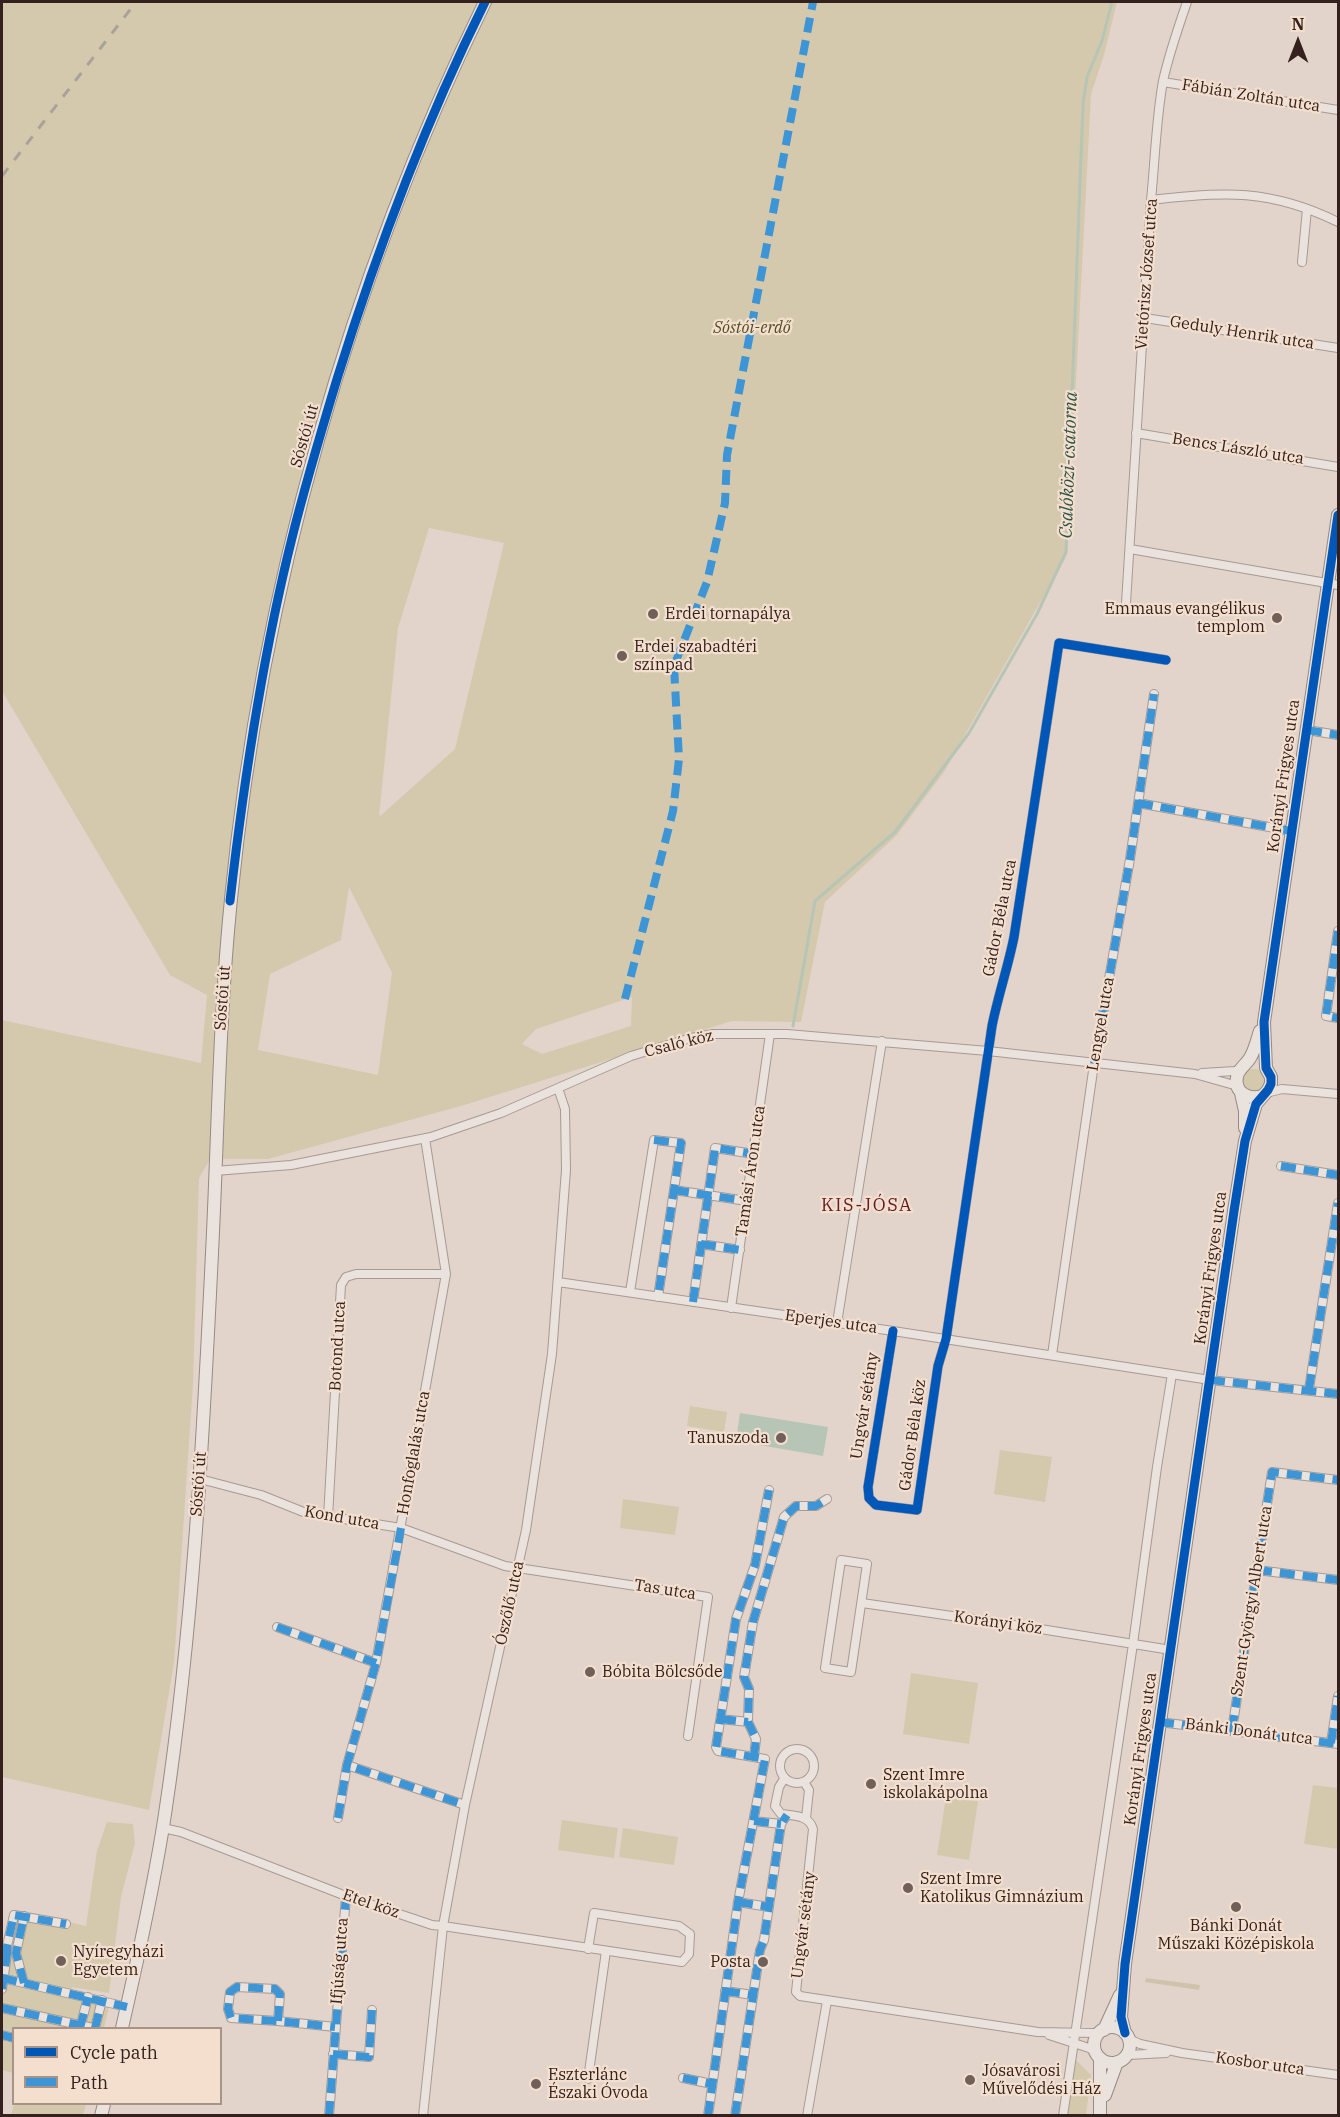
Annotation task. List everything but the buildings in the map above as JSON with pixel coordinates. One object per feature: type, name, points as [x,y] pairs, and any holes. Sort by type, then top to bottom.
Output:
[{"type":"main road","name":"Sóstói út","points":[[122,2027],[163,1828],[184,1654],[200,1479],[221,1011],[230,901],[241,808],[266,661],[292,537],[318,440],[373,271],[424,137],[485,2]]},
{"type":"main road","name":"Korányi Frigyes utca","points":[[1127,2036],[1121,2017],[1122,1992],[1245,1141],[1256,1104],[1271,1084],[1264,1022],[1306,730],[1333,584],[1338,515]]},
{"type":"main road","name":"Korányi Frigyes utca","points":[[1245,1141],[1245,1111],[1236,1078],[1250,1058],[1264,1022]]},
{"type":"main road","points":[[1243,1067],[1256,1063],[1268,1073]]},
{"type":"main road","points":[[1240,1091],[1253,1098],[1264,1094]]},
{"type":"main road","name":"Korányi Frigyes utca","points":[[1104,2030],[1122,1992]]},
{"type":"main road","points":[[1114,2028],[1127,2036],[1130,2047],[1122,2058],[1100,2111],[1096,2040],[1104,2030],[1114,2028]]},
{"type":"main road","points":[[1098,2055],[1109,2063],[1122,2058]]},
{"type":"street","name":"Vietórisz József utca","points":[[1126,603],[1151,200],[1163,82],[1187,2]]},
{"type":"street","name":"Fábián Zoltán utca","points":[[1163,82],[1338,111]]},
{"type":"street","points":[[1151,200],[1195,195],[1262,195],[1307,209],[1338,222]]},
{"type":"street","points":[[1302,262],[1307,209]]},
{"type":"street","name":"Geduly Henrik utca","points":[[1145,318],[1338,348]]},
{"type":"street","name":"Bencs László utca","points":[[1136,433],[1338,467]]},
{"type":"street","points":[[1130,549],[1333,584]]},
{"type":"street","name":"Gádor Béla utca","points":[[945,1339],[988,1051],[997,1003],[1007,972],[1014,937],[1059,643],[1166,660]]},
{"type":"street","name":"Lengyel utca","points":[[1052,1355],[1094,1064],[1154,694]]},
{"type":"street","points":[[1306,730],[1338,735]]},
{"type":"street","points":[[1138,803],[1291,831]]},
{"type":"street","points":[[1338,931],[1326,1016],[1338,1018]]},
{"type":"street","name":"Csaló köz","points":[[215,1170],[291,1165],[424,1138],[501,1113],[632,1056],[691,1038],[713,1034],[770,1034],[882,1041],[1196,1074],[1235,1071],[1243,1067]]},
{"type":"street","name":"Tamási Áron utca","points":[[731,1308],[770,1034]]},
{"type":"street","points":[[837,1323],[882,1041]]},
{"type":"street","points":[[1268,1073],[1276,1082],[1299,1091]]},
{"type":"street","name":"Csaló köz","points":[[1196,1074],[1234,1085],[1240,1091]]},
{"type":"street","name":"Ószőlő utca","points":[[423,2115],[443,1926],[465,1805],[526,1530],[540,1448],[552,1354],[566,1170],[565,1109],[558,1088]]},
{"type":"street","points":[[1264,1094],[1282,1089],[1338,1094]]},
{"type":"street","name":"Honfoglalás utca","points":[[338,1818],[347,1765],[376,1663],[446,1274],[424,1138]]},
{"type":"street","points":[[630,1292],[654,1140],[681,1143],[658,1297]]},
{"type":"street","points":[[693,1302],[716,1148],[754,1154]]},
{"type":"street","points":[[1281,1166],[1338,1175]]},
{"type":"street","points":[[674,1190],[747,1201]]},
{"type":"street","points":[[1309,1389],[1338,1203]]},
{"type":"street","points":[[701,1244],[740,1250]]},
{"type":"street","name":"Botond utca","points":[[328,1517],[341,1285],[346,1277],[356,1274],[446,1274]]},
{"type":"street","name":"Eperjes utca","points":[[558,1282],[1210,1380],[1309,1389],[1338,1394]]},
{"type":"street","name":"Ungvár sétány","points":[[868,1487],[893,1331]]},
{"type":"street","name":"Gádor Béla köz","points":[[868,1487],[869,1498],[876,1505],[917,1510],[938,1366],[945,1339]]},
{"type":"street","name":"Korányi Frigyes utca","points":[[1063,2115],[1172,1374]]},
{"type":"street","name":"Szent-Györgyi Albert utca","points":[[1232,1730],[1272,1472],[1338,1480]]},
{"type":"street","name":"Kond utca","points":[[200,1479],[261,1496],[306,1513],[400,1528],[505,1566],[518,1567]]},
{"type":"street","points":[[708,2115],[738,1902],[765,1759],[718,1751],[716,1747],[736,1619],[755,1565],[769,1490]]},
{"type":"street","points":[[754,1757],[756,1739],[748,1722],[749,1689],[744,1677],[753,1622],[784,1516],[796,1506],[816,1506],[827,1499]]},
{"type":"street","points":[[841,1560],[867,1564],[862,1603],[851,1672],[825,1668],[841,1560]]},
{"type":"street","name":"Tas utca","points":[[518,1567],[708,1597],[688,1736]]},
{"type":"street","points":[[1257,1570],[1338,1580]]},
{"type":"street","name":"Korányi köz","points":[[862,1603],[1171,1650]]},
{"type":"street","points":[[736,1619],[753,1622]]},
{"type":"street","points":[[277,1627],[376,1663]]},
{"type":"street","points":[[1335,1743],[1338,1696]]},
{"type":"street","points":[[721,1719],[748,1722]]},
{"type":"street","name":"Bánki Donát utca","points":[[1160,1722],[1335,1743]]},
{"type":"street","name":"Ungvár sétány","points":[[787,1815],[781,1814],[775,1806],[779,1786],[784,1779],[779,1766],[782,1756],[790,1750],[802,1749],[812,1757],[814,1762],[812,1775],[804,1782],[809,1790],[806,1818],[811,1822],[813,1829],[796,1992],[800,1996],[827,2001]]},
{"type":"street","points":[[347,1765],[465,1805]]},
{"type":"street","points":[[784,1779],[791,1783],[804,1782]]},
{"type":"street","points":[[735,2115],[781,1824],[787,1815],[806,1818]]},
{"type":"street","points":[[754,1821],[781,1824]]},
{"type":"street","name":"Etel köz","points":[[163,1828],[346,1896],[432,1925],[588,1949],[682,1962],[689,1954],[690,1934],[679,1926],[594,1913],[588,1949]]},
{"type":"street","name":"Ifjúság utca","points":[[329,2115],[346,1896]]},
{"type":"street","points":[[738,1902],[769,1907]]},
{"type":"street","points":[[2,1989],[14,1915],[66,1924]]},
{"type":"street","points":[[7,1950],[24,1983]]},
{"type":"street","points":[[588,2079],[606,1951]]},
{"type":"street","points":[[3,1978],[127,2007]]},
{"type":"street","name":"Ifjúság utca","points":[[278,2021],[280,1994],[275,1989],[237,1987],[230,1992],[228,2009],[231,2018],[335,2027]]},
{"type":"street","points":[[724,1991],[753,1995]]},
{"type":"street","points":[[2,2008],[80,2027],[88,1997]]},
{"type":"street","points":[[94,2027],[102,2000]]},
{"type":"street","points":[[807,2115],[827,2001],[1038,2032],[1094,2033],[1104,2030]]},
{"type":"street","points":[[333,2054],[369,2057],[372,2010]]},
{"type":"street","points":[[1038,2032],[1074,2042],[1089,2048],[1098,2055]]},
{"type":"street","points":[[1127,2036],[1140,2044],[1182,2053]]},
{"type":"street","points":[[1122,2058],[1182,2053]]},
{"type":"street","name":"Kosbor utca","points":[[1182,2053],[1338,2074]]},
{"type":"street","points":[[683,2078],[712,2084]]},
{"type":"green space","name":"Sóstói-erdő","points":[[2,2],[1117,2],[1104,55],[1091,94],[1067,555],[944,772],[897,835],[825,902],[801,1022],[732,1021],[461,1106],[268,1159],[209,1161],[199,1178],[193,1384],[174,1663],[149,1810],[2,1777],[2,1020],[201,1063],[207,995],[170,975],[2,691]],"holes":[[[429,528],[504,543],[455,749],[379,817],[398,628]],[[349,887],[392,973],[378,1075],[258,1050],[270,974],[341,940]],[[632,997],[631,1026],[542,1054],[522,1044],[536,1029]]]},
{"type":"green space","points":[[1254,1069],[1262,1072],[1265,1080],[1262,1088],[1254,1091],[1246,1088],[1243,1080],[1246,1072]]},
{"type":"green space","points":[[690,1406],[727,1412],[724,1432],[687,1426]]},
{"type":"green space","points":[[1000,1450],[1052,1457],[1045,1502],[994,1494]]},
{"type":"green space","points":[[623,1499],[679,1507],[675,1535],[620,1528]]},
{"type":"green space","points":[[911,1673],[978,1683],[969,1744],[903,1734]]},
{"type":"green space","points":[[1313,1785],[1338,1788],[1338,1849],[1304,1844]]},
{"type":"green space","points":[[946,1797],[978,1801],[969,1860],[937,1855]]},
{"type":"green space","points":[[562,1820],[618,1828],[614,1858],[558,1850]]},
{"type":"green space","points":[[107,1822],[133,1824],[135,1843],[121,1897],[109,1993],[72,1987],[70,1993],[110,2003],[104,2027],[12,2027],[12,2073],[2,2070],[2,1957],[11,1958],[21,1911],[86,1926],[97,1851]]},
{"type":"green space","points":[[623,1828],[678,1837],[674,1865],[619,1857]]},
{"type":"green space","points":[[1075,2059],[1091,2075],[1086,2115],[1067,2116]]},
{"type":"green space","points":[[14,2105],[86,2105],[83,2115],[11,2115]]},
{"type":"shaded area","points":[[740,1413],[828,1427],[823,1456],[736,1441]]},
{"type":"shaded area","points":[[1146,1978],[1200,1985],[1199,1990],[1145,1982]]},
{"type":"waterway","name":"Csalóközi-csatorna","points":[[793,1026],[815,901],[895,832],[969,733],[1037,614],[1066,552],[1083,104],[1087,77],[1102,41],[1112,2]]},
{"type":"railway","points":[[2,176],[136,2]]},
{"type":"marked path","points":[[625,999],[673,811],[679,759],[674,666],[707,582],[725,503],[727,455],[813,2]]},
{"type":"marked path","points":[[1094,1064],[1130,859],[1154,694]]},
{"type":"marked path","points":[[1307,730],[1338,735]]},
{"type":"marked path","points":[[1138,803],[1291,831]]},
{"type":"marked path","points":[[1338,931],[1326,1016],[1338,1018]]},
{"type":"marked path","points":[[654,1140],[681,1143],[658,1297]]},
{"type":"marked path","points":[[693,1302],[715,1148],[754,1154]]},
{"type":"marked path","points":[[1281,1166],[1338,1175]]},
{"type":"marked path","points":[[674,1190],[747,1201]]},
{"type":"marked path","points":[[1309,1389],[1338,1203]]},
{"type":"marked path","points":[[701,1244],[740,1250]]},
{"type":"marked path","points":[[1210,1380],[1338,1394]]},
{"type":"marked path","points":[[1232,1730],[1272,1472],[1338,1480]]},
{"type":"marked path","points":[[708,2116],[738,1902],[765,1759],[718,1751],[716,1747],[736,1619],[755,1565],[769,1490]]},
{"type":"marked path","points":[[754,1757],[756,1739],[748,1722],[749,1689],[744,1677],[753,1622],[784,1517],[796,1506],[816,1506],[827,1499]]},
{"type":"marked path","points":[[401,1528],[376,1663],[347,1765],[465,1805]]},
{"type":"marked path","points":[[1257,1570],[1338,1580]]},
{"type":"marked path","points":[[277,1627],[376,1663]]},
{"type":"marked path","points":[[1331,1743],[1338,1696]]},
{"type":"marked path","points":[[721,1719],[748,1722]]},
{"type":"marked path","points":[[1159,1722],[1338,1744]]},
{"type":"marked path","points":[[338,1818],[347,1765]]},
{"type":"marked path","points":[[735,2116],[781,1824],[787,1815]]},
{"type":"marked path","points":[[754,1821],[781,1824]]},
{"type":"marked path","points":[[329,2116],[346,1896]]},
{"type":"marked path","points":[[738,1902],[769,1907]]},
{"type":"marked path","points":[[2,1955],[7,1954],[14,1915],[66,1924]]},
{"type":"marked path","points":[[24,1916],[16,1953],[24,1983]]},
{"type":"marked path","points":[[2,1989],[7,1954]]},
{"type":"marked path","points":[[2,1978],[127,2007]]},
{"type":"marked path","points":[[278,2021],[280,1994],[275,1989],[237,1987],[230,1992],[228,2009],[231,2018],[335,2027]]},
{"type":"marked path","points":[[725,1991],[753,1995]]},
{"type":"marked path","points":[[80,2027],[88,1997]]},
{"type":"marked path","points":[[95,2027],[102,2000]]},
{"type":"marked path","points":[[2,2008],[88,2027]]},
{"type":"marked path","points":[[333,2054],[369,2057],[372,2010]]},
{"type":"marked path","points":[[2,2035],[12,2038]]},
{"type":"marked path","points":[[683,2078],[712,2084]]},
{"type":"cycle path","points":[[230,901],[241,810],[263,673],[281,583],[308,478],[352,331],[386,235],[422,140],[485,2]]},
{"type":"cycle path","points":[[1125,2033],[1121,2017],[1125,1964],[1234,1211],[1245,1141],[1256,1104],[1271,1084],[1271,1077],[1266,1068],[1264,1022],[1338,515]]},
{"type":"cycle path","points":[[893,1331],[868,1487],[869,1498],[876,1505],[917,1510],[938,1366],[946,1339],[992,1026],[1014,937],[1059,643],[1166,660]]},
{"type":"place","name":"Erdei tornapálya","points":[[653,614]]},
{"type":"place","name":"Emmaus evangélikus templom","points":[[1277,618]]},
{"type":"place","name":"Erdei szabadtéri színpad","points":[[622,656]]},
{"type":"place","name":"Tanuszoda","points":[[781,1438]]},
{"type":"place","name":"Bóbita Bölcsőde","points":[[590,1672]]},
{"type":"place","name":"Szent Imre iskolakápolna","points":[[871,1784]]},
{"type":"place","name":"Szent Imre Katolikus Gimnázium","points":[[908,1888]]},
{"type":"place","name":"Bánki Donát Műszaki Középiskola","points":[[1236,1907]]},
{"type":"place","name":"Nyíregyházi Egyetem","points":[[61,1961]]},
{"type":"place","name":"Posta","points":[[763,1962]]},
{"type":"place","name":"Jósavárosi Művelődési Ház","points":[[970,2080]]},
{"type":"place","name":"Eszterlánc Északi Óvoda","points":[[536,2084]]},
{"type":"district","name":"KIS-JÓSA","points":[[867,1206]]}]
